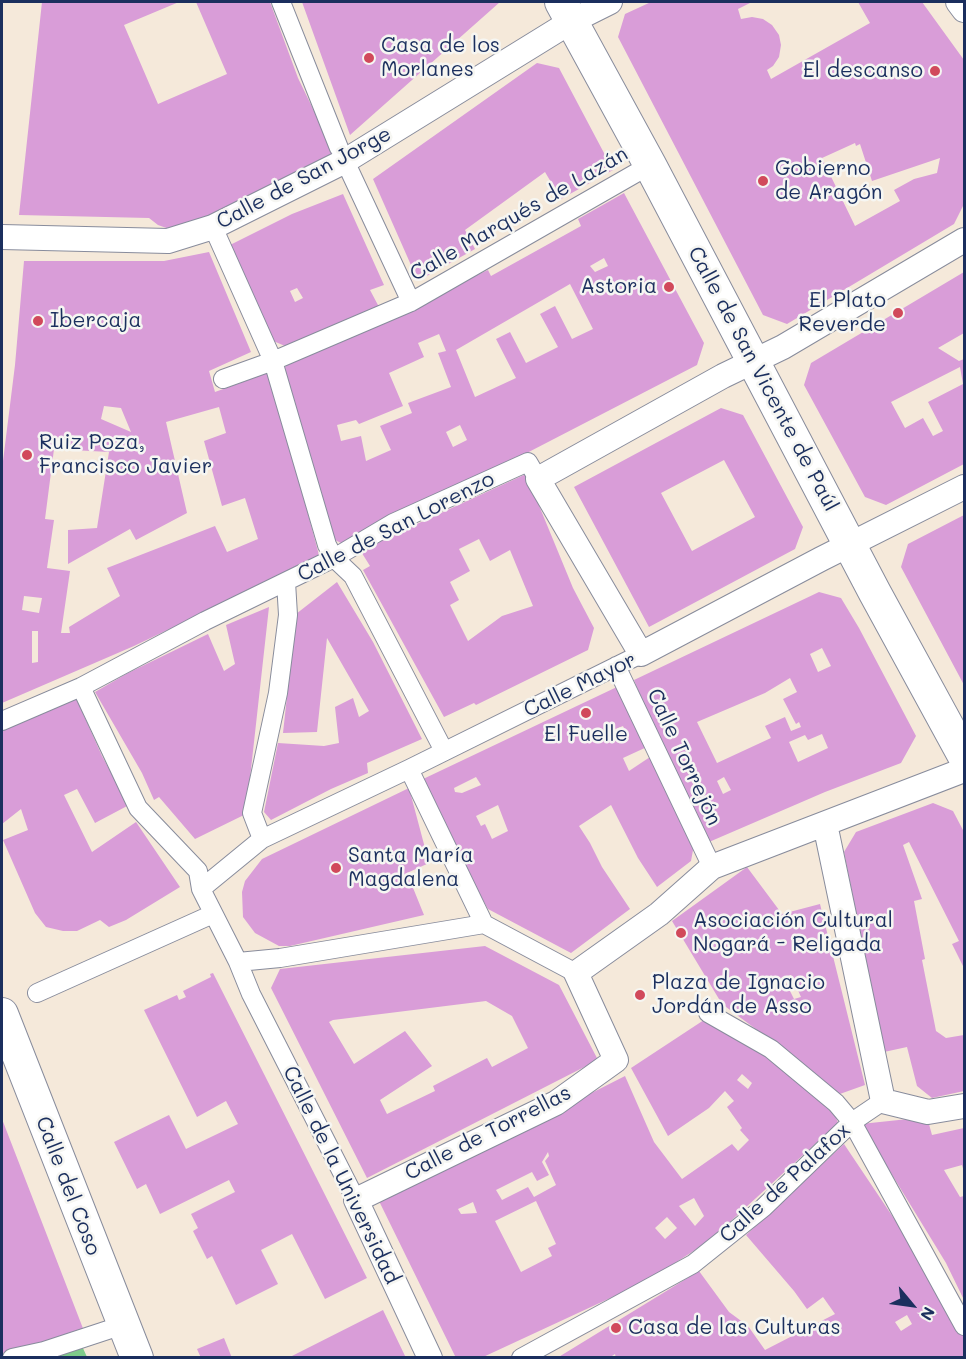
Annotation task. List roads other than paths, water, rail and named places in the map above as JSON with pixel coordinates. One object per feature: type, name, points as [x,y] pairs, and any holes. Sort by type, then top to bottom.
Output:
[{"type":"street","points":[[281,2],[342,154],[411,302]]},
{"type":"street","name":"Calle de San Jorge","points":[[2,237],[168,241],[213,227],[342,154],[567,11],[610,2]]},
{"type":"street","points":[[958,2],[964,10]]},
{"type":"street","name":"Calle de San Vicente de Paúl","points":[[567,11],[964,756]]},
{"type":"street","name":"Calle Marqués de Lazán","points":[[223,379],[273,361],[411,302],[650,165]]},
{"type":"street","points":[[213,227],[273,361],[327,545],[334,558],[353,576],[444,751]]},
{"type":"street","points":[[641,654],[538,479],[783,347],[964,240]]},
{"type":"street","name":"Calle de San Lorenzo","points":[[2,721],[81,687],[204,621],[334,558],[393,523],[528,462],[538,479]]},
{"type":"street","name":"Calle Mayor","points":[[201,889],[262,839],[641,654],[964,487]]},
{"type":"street","points":[[262,839],[252,813],[278,693],[288,615],[286,582]]},
{"type":"street","name":"Calle Torrejón","points":[[616,666],[712,867]]},
{"type":"street","name":"Calle de la Universidad","points":[[81,687],[138,808],[198,871],[201,889],[238,962],[251,994],[356,1200],[430,1358]]},
{"type":"street","points":[[409,769],[484,924],[576,974],[659,914],[712,867],[964,770]]},
{"type":"street","points":[[825,824],[883,1101],[928,1112],[964,1106]]},
{"type":"street","points":[[37,993],[213,914]]},
{"type":"street","points":[[238,962],[280,958],[484,924]]},
{"type":"street","name":"Calle de Torrellas","points":[[356,1200],[556,1103],[616,1060],[576,974]]},
{"type":"street","points":[[708,1013],[771,1049],[836,1104],[852,1122],[964,1326]]},
{"type":"street","name":"Calle del Coso","points":[[2,1014],[9,1056],[137,1358]]},
{"type":"street","name":"Calle de Palafox","points":[[521,1358],[693,1264],[763,1208],[852,1122],[883,1101]]},
{"type":"street","points":[[12,1358],[44,1351],[123,1325]]},
{"type":"place","name":"Casa de los Morlanes","points":[[369,58]]},
{"type":"place","name":"El descanso","points":[[935,71]]},
{"type":"place","name":"Gobierno de Aragón","points":[[763,181]]},
{"type":"place","name":"Astoria","points":[[669,287]]},
{"type":"place","name":"El Plato Reverde","points":[[898,313]]},
{"type":"place","name":"Ibercaja","points":[[38,321]]},
{"type":"place","name":"Ruiz Poza, Francisco Javier","points":[[27,455]]},
{"type":"place","name":"El Fuelle","points":[[586,713]]},
{"type":"place","name":"Santa María Magdalena","points":[[336,868]]},
{"type":"place","name":"Asociación Cultural Nogará - Religada","points":[[681,933]]},
{"type":"place","name":"Plaza de Ignacio Jordán de Asso","points":[[640,995]]},
{"type":"place","name":"Casa de las Culturas","points":[[616,1328]]}]
